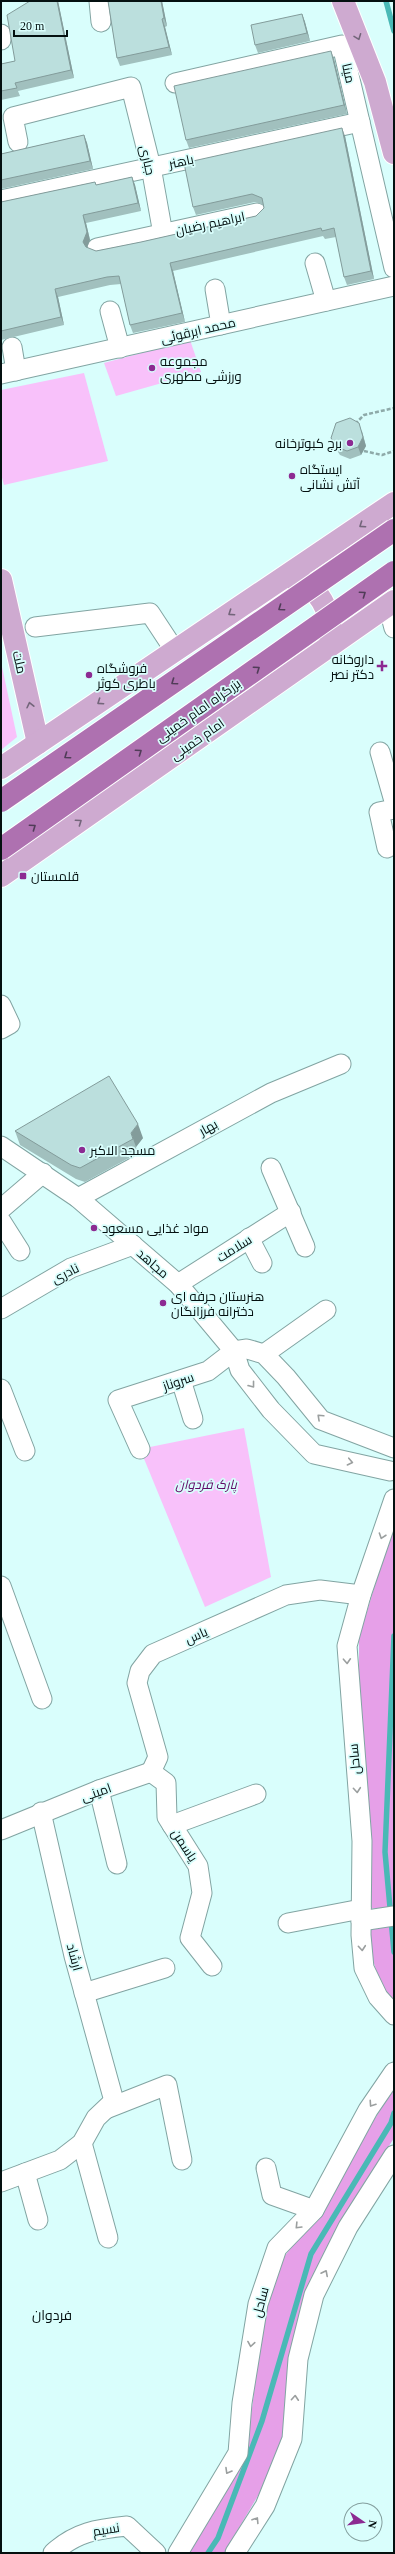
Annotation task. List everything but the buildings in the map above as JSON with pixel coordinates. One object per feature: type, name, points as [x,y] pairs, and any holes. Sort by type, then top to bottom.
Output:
[{"type":"highway","points":[[1,801],[394,530]]},
{"type":"highway","name":"بزرگراه امام خمینی","points":[[1,849],[394,572]]},
{"type":"main road","points":[[344,1],[375,82],[394,153]]},
{"type":"main road","points":[[1,768],[394,503]]},
{"type":"main road","points":[[317,555],[320,586],[329,600],[352,619],[364,622]]},
{"type":"main road","points":[[286,576],[299,580],[321,599],[329,614],[331,630],[328,647]]},
{"type":"main road","name":"ملت","points":[[1,580],[38,743]]},
{"type":"main road","name":"امام خمینی","points":[[1,876],[391,603]]},
{"type":"street","points":[[99,1],[101,22]]},
{"type":"street","points":[[1,34],[1,40]]},
{"type":"street","name":"مینا","points":[[175,83],[342,45],[394,268]]},
{"type":"street","name":"جباری","points":[[18,142],[13,117],[131,87],[151,167],[163,234]]},
{"type":"street","name":"باهنر","points":[[1,200],[360,122]]},
{"type":"street","name":"ابراهیم رضیان","points":[[97,248],[257,213]]},
{"type":"street","points":[[316,263],[326,301]]},
{"type":"street","name":"محمد ابرقوئی","points":[[8,372],[394,286]]},
{"type":"street","points":[[215,289],[221,325]]},
{"type":"street","points":[[110,311],[120,348]]},
{"type":"street","points":[[8,372],[12,347]]},
{"type":"street","points":[[391,603],[394,628]]},
{"type":"street","points":[[35,628],[150,614],[175,651]]},
{"type":"street","points":[[380,752],[394,801]]},
{"type":"street","points":[[386,811],[387,848]]},
{"type":"street","points":[[1,1005],[10,1024],[1,1029]]},
{"type":"street","name":"بهار","points":[[78,1198],[271,1093],[341,1064]]},
{"type":"street","name":"مجاهد","points":[[1,1146],[78,1198],[178,1284],[234,1351],[240,1370],[271,1410],[314,1454],[392,1474]]},
{"type":"street","points":[[271,1168],[305,1247]]},
{"type":"street","points":[[1,1208],[43,1173]]},
{"type":"street","name":"سلامت","points":[[178,1284],[291,1212]]},
{"type":"street","points":[[1,1221],[20,1250]]},
{"type":"street","points":[[249,1238],[262,1263]]},
{"type":"street","name":"نادری","points":[[1,1309],[71,1268],[132,1245]]},
{"type":"street","points":[[264,1354],[326,1310]]},
{"type":"street","points":[[234,1351],[247,1349],[264,1354],[286,1377],[321,1420],[394,1448]]},
{"type":"street","name":"سروناز","points":[[140,1449],[118,1400],[208,1371],[234,1351]]},
{"type":"street","points":[[181,1380],[193,1419]]},
{"type":"street","points":[[1,1389],[25,1451]]},
{"type":"street","points":[[392,1474],[390,1463],[394,1451]]},
{"type":"street","name":"ساحل","points":[[394,1499],[361,1595],[347,1646],[362,1841],[361,1915],[364,1968],[378,1997],[394,2015]]},
{"type":"street","points":[[1,1586],[42,1699]]},
{"type":"street","name":"یاس","points":[[151,1772],[158,1757],[137,1683],[140,1671],[153,1654],[286,1595],[320,1590],[361,1595]]},
{"type":"street","name":"امینی","points":[[1,1830],[41,1812],[151,1772]]},
{"type":"street","name":"یاسمن","points":[[151,1772],[166,1783],[167,1817],[198,1866],[202,1893],[190,1938],[212,1966]]},
{"type":"street","points":[[99,1790],[117,1864]]},
{"type":"street","points":[[172,1825],[256,1794]]},
{"type":"street","name":"ارشاد","points":[[41,1812],[110,2105]]},
{"type":"street","points":[[288,1923],[361,1915],[394,1916]]},
{"type":"street","points":[[84,1993],[165,1968]]},
{"type":"street","name":"ساحل","points":[[178,2553],[238,2453],[242,2403],[258,2304],[277,2248],[314,2210],[368,2110],[394,2072]]},
{"type":"street","points":[[1,2182],[60,2160],[82,2143],[96,2118],[110,2105],[167,2084],[182,2160]]},
{"type":"street","points":[[82,2143],[108,2238]]},
{"type":"street","points":[[242,2548],[265,2506],[292,2439],[298,2359],[314,2295],[348,2227],[394,2155]]},
{"type":"street","points":[[266,2168],[272,2194],[314,2210]]},
{"type":"street","points":[[25,2173],[38,2220]]},
{"type":"street","name":"نسیم","points":[[53,2553],[65,2542],[95,2529],[127,2526],[156,2553]]},
{"type":"path","points":[[353,426],[364,415],[394,408]]},
{"type":"path","points":[[364,451],[382,455],[394,451]]},
{"type":"green space","name":"مجموعه ورزشی مطهری","points":[[190,340],[201,372],[116,396],[104,363]]},
{"type":"green space","points":[[84,373],[108,461],[4,485],[1,474],[1,390]]},
{"type":"green space","points":[[1,662],[17,737],[1,750]]},
{"type":"green space","name":"پارک فردوان","points":[[244,1428],[271,1577],[205,1607],[140,1449]]},
{"type":"shaded area","points":[[394,1522],[394,1907],[367,1909],[359,1716],[359,1638]]},
{"type":"shaded area","points":[[394,1926],[394,2002],[382,1986],[376,1969],[373,1960],[369,1930]]},
{"type":"shaded area","points":[[394,2088],[394,2138],[357,2197],[308,2285],[294,2334],[283,2436],[259,2494],[224,2553],[182,2553],[249,2431],[264,2316],[283,2258],[309,2225]]},
{"type":"waterway","points":[[386,1],[394,31]]},
{"type":"waterway","points":[[394,1636],[385,1852],[394,1952]]},
{"type":"waterway","points":[[208,2553],[218,2538],[262,2421],[311,2254],[391,2123],[394,2113]]},
{"type":"place","name":"مجموعه ورزشی مطهری","points":[[152,368]]},
{"type":"place","name":"برج کبوترخانه","points":[[350,443]]},
{"type":"place","name":"ایستگاه آتش نشانی","points":[[292,476]]},
{"type":"place","name":"داروخانه دکتر نصر","points":[[382,666]]},
{"type":"place","name":"فروشگاه باطری کوثر","points":[[89,675]]},
{"type":"place","name":"قلمستان","points":[[23,876]]},
{"type":"place","name":"مسجد الاکبر","points":[[82,1150]]},
{"type":"place","name":"مواد غذایی مسعود","points":[[94,1228]]},
{"type":"place","name":"هنرستان حرفه ای دخترانه فرزانگان","points":[[163,1303]]},
{"type":"district","name":"فردوان","points":[[52,2315]]}]
